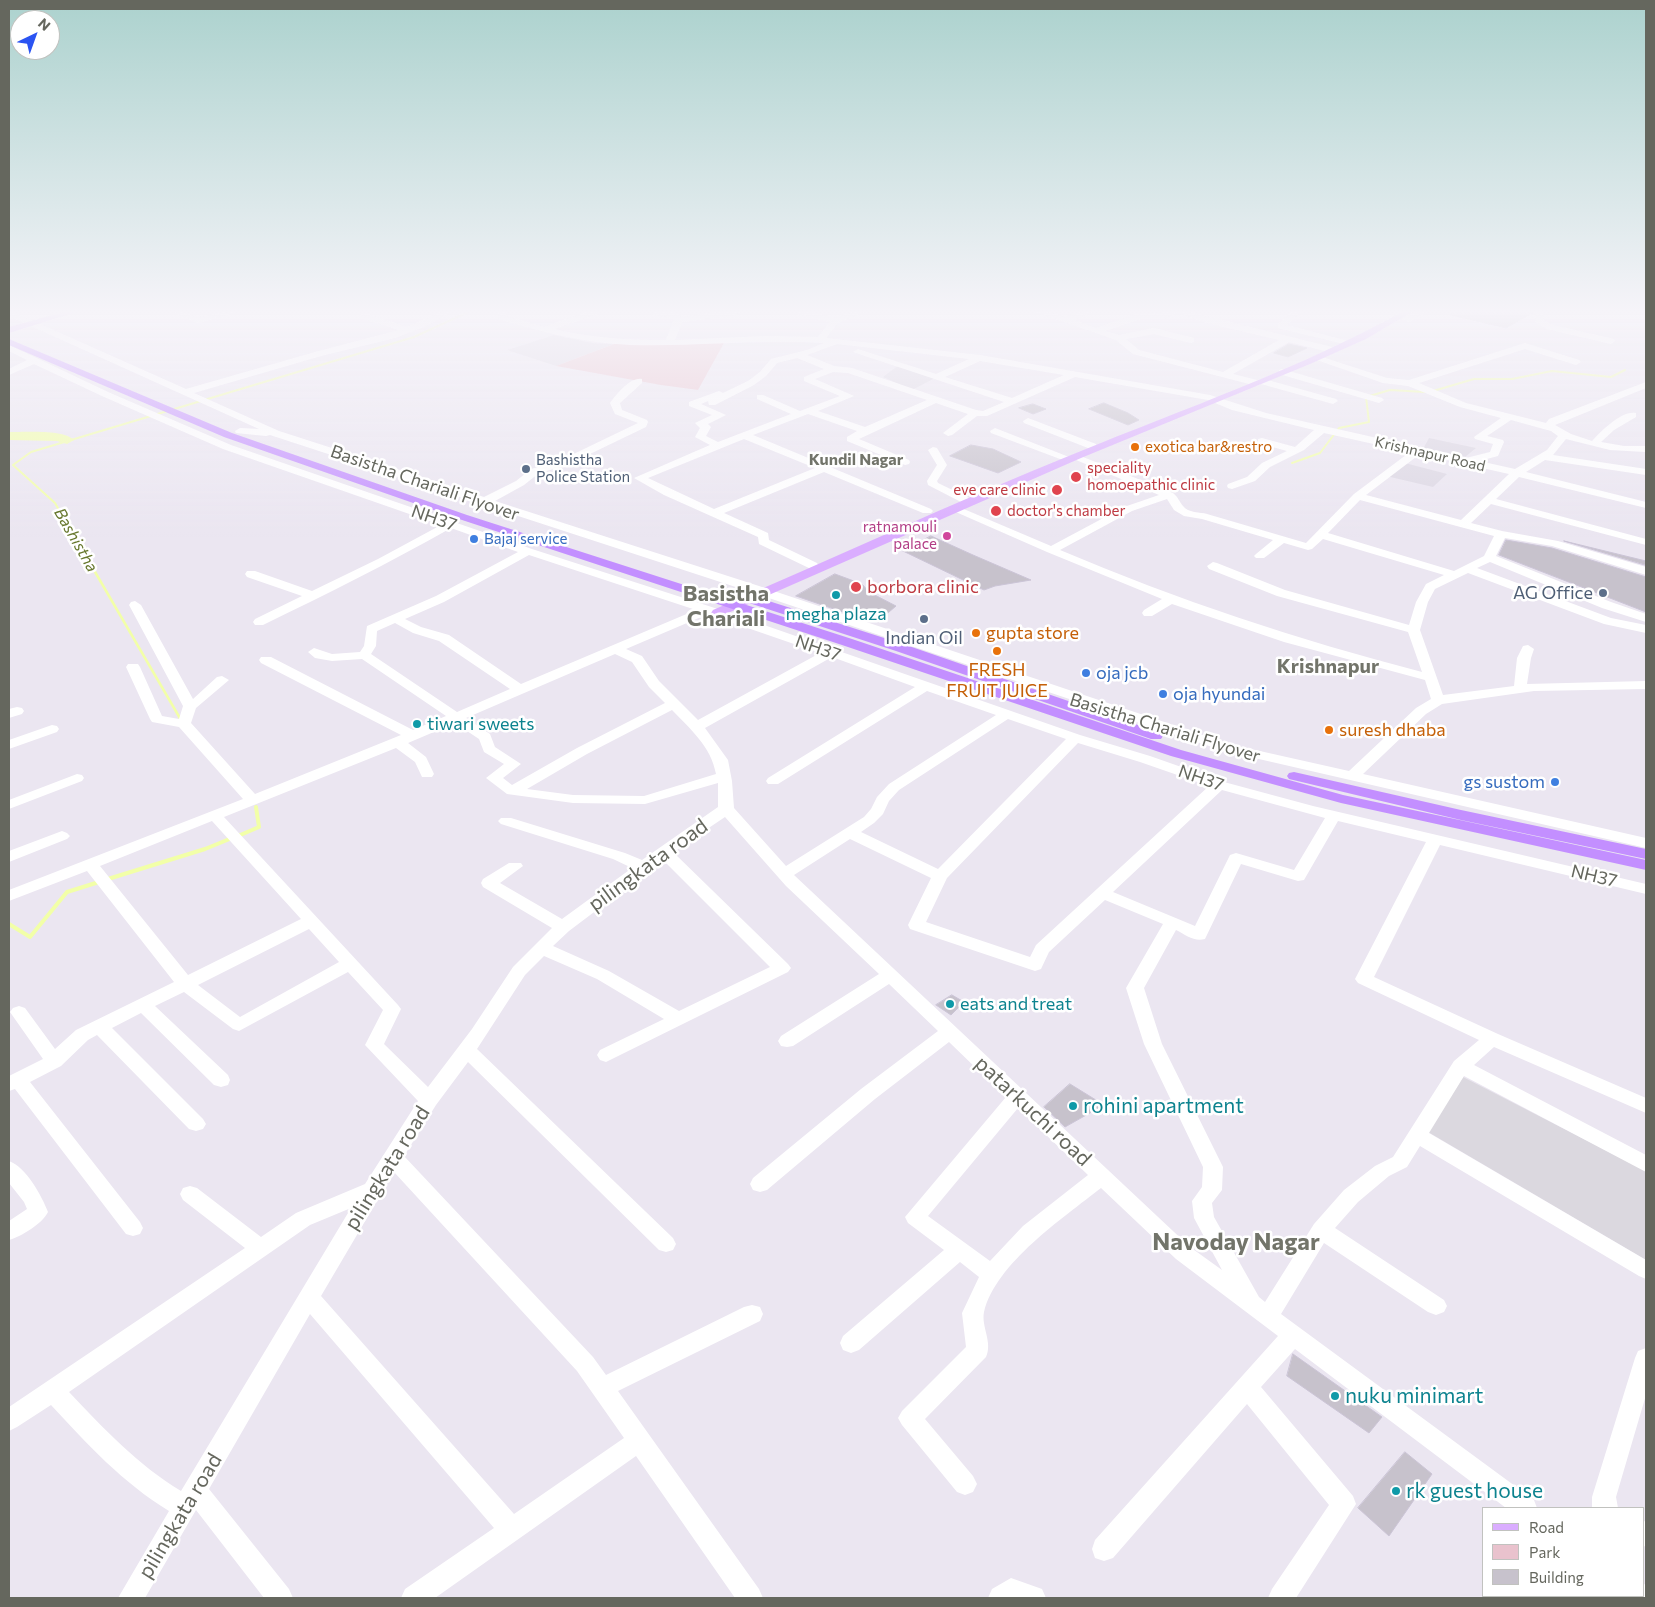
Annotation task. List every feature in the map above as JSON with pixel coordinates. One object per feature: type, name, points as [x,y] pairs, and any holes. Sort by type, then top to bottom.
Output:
[{"type":"highway","points":[[114,387],[228,435]]},
{"type":"highway","points":[[136,387],[240,431]]},
{"type":"highway","name":"Basistha Chariali Flyover","points":[[240,431],[283,450],[463,517],[753,611],[1176,753],[1341,799],[1646,865]]},
{"type":"highway","name":"Basistha Chariali Flyover","points":[[228,435],[283,450],[901,648],[1221,757],[1360,792],[1646,854]]},
{"type":"main road","points":[[758,591],[955,509],[1092,446],[1243,387]]},
{"type":"main road","points":[[712,612],[965,500],[1212,399]]},
{"type":"street","name":"NH37","points":[[91,387],[161,420],[226,447],[1075,738],[1145,759],[1219,785],[1334,815],[1646,889]]},
{"type":"street","points":[[172,387],[275,433],[1229,748],[1646,844]]},
{"type":"street","points":[[187,394],[210,387]]},
{"type":"street","points":[[484,502],[520,483],[535,471],[561,464],[642,425],[643,422],[618,412],[615,403],[631,387]]},
{"type":"street","points":[[712,403],[743,387]]},
{"type":"street","points":[[813,566],[763,542],[764,535],[639,478],[744,435],[849,396],[827,387]]},
{"type":"street","points":[[898,387],[975,413],[984,414],[1044,387]]},
{"type":"street","points":[[968,387],[1012,401]]},
{"type":"street","name":"Krishnapur Road","points":[[1145,387],[1212,399],[1264,416],[1516,473],[1646,505]]},
{"type":"street","points":[[1277,387],[1333,401]]},
{"type":"street","points":[[1334,387],[1379,400]]},
{"type":"street","points":[[1422,387],[1434,391],[1448,400],[1552,428],[1564,435],[1595,443],[1643,450]]},
{"type":"street","points":[[1552,428],[1550,425],[1553,421],[1641,387]]},
{"type":"street","points":[[1320,397],[1338,388]]},
{"type":"street","points":[[719,446],[700,437],[706,428],[700,423],[721,415],[692,404],[723,392]]},
{"type":"street","points":[[760,397],[865,431]]},
{"type":"street","points":[[906,462],[851,439],[936,400]]},
{"type":"street","points":[[948,433],[975,413]]},
{"type":"street","points":[[1595,443],[1610,428],[1633,415]]},
{"type":"street","points":[[1468,462],[1494,454],[1500,442],[1479,438],[1509,416]]},
{"type":"street","points":[[1028,421],[1092,446]]},
{"type":"street","points":[[1232,486],[1251,479],[1266,465],[1296,450],[1322,429]]},
{"type":"street","points":[[240,431],[275,433]]},
{"type":"street","points":[[995,431],[1169,495],[1175,500],[1178,508],[1188,514],[1203,516],[1308,547],[1358,496],[1418,451]]},
{"type":"street","points":[[226,447],[228,435]]},
{"type":"street","points":[[744,435],[927,511]]},
{"type":"street","points":[[1463,524],[1516,473],[1551,452],[1564,435]]},
{"type":"street","points":[[1262,441],[1296,450]]},
{"type":"street","points":[[933,450],[942,465],[932,481],[933,485],[965,500]]},
{"type":"street","points":[[1542,457],[1646,472]]},
{"type":"street","points":[[715,513],[825,468]]},
{"type":"street","points":[[1051,550],[1128,509],[1169,495]]},
{"type":"street","points":[[1358,496],[1501,534],[1554,543],[1646,571]]},
{"type":"street","points":[[1488,500],[1646,542]]},
{"type":"street","points":[[955,509],[1171,599],[1241,624],[1327,651],[1431,678]]},
{"type":"street","points":[[259,622],[382,562],[450,524]]},
{"type":"street","points":[[1319,534],[1454,575]]},
{"type":"street","points":[[1438,700],[1414,630],[1422,602],[1430,587],[1489,558],[1501,534]]},
{"type":"street","points":[[1260,556],[1282,539]]},
{"type":"street","points":[[364,655],[370,646],[371,629],[440,599],[528,551]]},
{"type":"street","points":[[1489,558],[1613,609],[1646,618]]},
{"type":"street","points":[[1213,566],[1280,593],[1414,630]]},
{"type":"street","points":[[1467,569],[1540,594],[1608,621],[1646,629]]},
{"type":"street","points":[[251,574],[313,596]]},
{"type":"street","points":[[1148,613],[1171,599]]},
{"type":"street","points":[[135,605],[190,706]]},
{"type":"street","points":[[9,896],[458,719],[712,612]]},
{"type":"street","points":[[395,618],[417,630],[444,638],[521,690]]},
{"type":"street","points":[[1520,689],[1524,658],[1528,649]]},
{"type":"street","points":[[458,719],[521,690],[621,651],[637,659],[654,684],[696,727],[721,760],[726,809]]},
{"type":"street","points":[[314,652],[323,657],[331,658],[364,655],[485,737],[488,748],[514,764],[493,778],[512,791],[573,799],[645,800],[724,776]]},
{"type":"street","points":[[696,727],[830,653]]},
{"type":"street","points":[[266,660],[403,740],[421,760],[427,774]]},
{"type":"street","points":[[133,667],[157,719],[184,724],[252,800]]},
{"type":"street","points":[[184,724],[190,706],[222,680]]},
{"type":"street","points":[[1351,777],[1421,712],[1438,700],[1520,689],[1646,685]]},
{"type":"street","points":[[773,781],[925,686]]},
{"type":"street","points":[[512,791],[582,751],[673,704]]},
{"type":"street","points":[[785,874],[869,820],[878,811],[882,800],[894,787],[1007,714]]},
{"type":"street","points":[[9,745],[52,729]]},
{"type":"street","points":[[1075,738],[940,876],[916,924],[1035,965],[1042,949],[1219,785]]},
{"type":"street","points":[[9,805],[76,778]]},
{"type":"street","name":"pilingkata road","points":[[131,1598],[372,1190],[429,1100],[467,1050],[519,971],[563,927],[664,852],[726,809]]},
{"type":"street","name":"patarkuchi road","points":[[726,809],[785,874],[1183,1253],[1524,1507]]},
{"type":"street","points":[[214,815],[392,1008],[374,1045],[429,1100]]},
{"type":"street","points":[[1102,893],[1173,922],[1199,935],[1236,858],[1298,876],[1334,815]]},
{"type":"street","points":[[506,821],[619,856],[643,868]]},
{"type":"street","points":[[850,833],[940,876]]},
{"type":"street","points":[[9,856],[62,836]]},
{"type":"street","points":[[1435,839],[1364,979],[1492,1040],[1646,1106]]},
{"type":"street","points":[[606,1055],[782,968],[664,852]]},
{"type":"street","points":[[90,864],[185,984],[239,1025],[350,963]]},
{"type":"street","points":[[515,866],[489,883],[563,927]]},
{"type":"street","points":[[133,1228],[13,1082],[54,1061],[82,1035],[311,921]]},
{"type":"street","points":[[1173,922],[1135,988],[1152,1044],[1213,1167],[1212,1190],[1202,1201],[1204,1218],[1253,1305]]},
{"type":"street","points":[[542,948],[602,976],[679,1019]]},
{"type":"street","points":[[787,1041],[890,975]]},
{"type":"street","points":[[143,1005],[221,1080]]},
{"type":"street","points":[[19,1012],[54,1061]]},
{"type":"street","points":[[99,1026],[196,1124]]},
{"type":"street","points":[[760,1184],[868,1094],[950,1032]]},
{"type":"street","points":[[1268,1317],[1321,1230],[1351,1196],[1382,1171],[1400,1162],[1461,1066],[1492,1040]]},
{"type":"street","points":[[467,1050],[666,1244]]},
{"type":"street","points":[[1461,1066],[1646,1164]]},
{"type":"street","points":[[991,1274],[915,1217],[1018,1096]]},
{"type":"street","points":[[1417,1135],[1646,1270]]},
{"type":"street","points":[[392,1158],[585,1364],[750,1598]]},
{"type":"street","points":[[9,1169],[33,1198],[38,1212],[9,1232]]},
{"type":"street","points":[[966,1484],[910,1418],[978,1350],[973,1313],[991,1274],[1030,1232],[1102,1176]]},
{"type":"street","points":[[9,1420],[178,1308],[303,1219],[372,1190]]},
{"type":"street","points":[[190,1194],[261,1249]]},
{"type":"street","points":[[1321,1230],[1436,1306]]},
{"type":"street","points":[[852,1343],[959,1250]]},
{"type":"street","points":[[308,1298],[512,1530]]},
{"type":"street","points":[[602,1388],[752,1314]]},
{"type":"street","points":[[1104,1549],[1293,1335]]},
{"type":"street","points":[[1605,1507],[1604,1497],[1646,1358]]},
{"type":"street","points":[[1247,1387],[1344,1504],[1281,1598]]},
{"type":"street","points":[[53,1391],[108,1451],[162,1494],[190,1499],[280,1598]]},
{"type":"street","points":[[414,1598],[639,1441]]},
{"type":"street","points":[[1001,1598],[1011,1591],[1033,1598]]},
{"type":"shaded area","points":[[905,387],[918,387],[912,390]]},
{"type":"shaded area","points":[[1429,438],[1476,448],[1465,457],[1423,449]]},
{"type":"shaded area","points":[[1405,463],[1447,474],[1433,487],[1386,476]]},
{"type":"shaded area","points":[[1463,1077],[1646,1171],[1646,1260],[1428,1132]]},
{"type":"green space","points":[[676,387],[700,387],[698,390]]},
{"type":"building","points":[[1104,403],[1139,420],[1128,425],[1089,409]]},
{"type":"building","points":[[1033,404],[1046,409],[1033,414],[1019,408]]},
{"type":"building","points":[[971,445],[993,449],[1021,462],[998,473],[950,456]]},
{"type":"building","points":[[931,536],[1031,580],[995,586],[984,590],[903,551]]},
{"type":"building","points":[[1506,540],[1552,548],[1646,577],[1646,612],[1499,555]]},
{"type":"building","points":[[1564,541],[1646,561],[1646,565]]},
{"type":"building","name":"megha plaza","points":[[835,574],[862,584],[869,592],[896,606],[882,618],[869,621],[796,596]]},
{"type":"building","name":"eats and treat","points":[[952,995],[964,1002],[951,1015],[936,1005]]},
{"type":"building","name":"rohini apartment","points":[[1070,1084],[1104,1105],[1065,1127],[1044,1107]]},
{"type":"building","name":"nuku minimart","points":[[1293,1354],[1382,1417],[1369,1433],[1287,1376]]},
{"type":"building","name":"rk guest house","points":[[1405,1452],[1432,1474],[1389,1536],[1358,1508]]},
{"type":"waterway","name":"Bashistha","points":[[63,517],[55,503],[13,465],[31,452],[248,387]]},
{"type":"waterway","points":[[1433,391],[1447,387]]},
{"type":"waterway","points":[[1292,463],[1320,453],[1339,428],[1369,422],[1366,397],[1390,390],[1425,392]]},
{"type":"waterway","points":[[9,436],[58,437],[67,440]]},
{"type":"waterway","name":"Bashistha","points":[[62,515],[181,720]]},
{"type":"waterway","name":"Bashistha","points":[[238,836],[259,827],[256,807]]},
{"type":"waterway","name":"Bashistha","points":[[108,879],[205,849],[232,838]]},
{"type":"waterway","name":"Bashistha","points":[[9,924],[30,937],[67,892],[99,882]]},
{"type":"place","name":"exotica bar&restro","points":[[1135,447]]},
{"type":"place","name":"Bashistha Police Station","points":[[526,469]]},
{"type":"place","name":"speciality homoepathic clinic","points":[[1076,477]]},
{"type":"place","name":"eve care clinic","points":[[1057,490]]},
{"type":"place","name":"doctor's chamber","points":[[996,511]]},
{"type":"place","name":"ratnamouli palace","points":[[947,536]]},
{"type":"place","name":"Bajaj service","points":[[474,539]]},
{"type":"place","name":"borbora clinic","points":[[856,587]]},
{"type":"place","name":"AG Office","points":[[1603,593]]},
{"type":"place","name":"megha plaza","points":[[836,595]]},
{"type":"place","name":"Indian Oil","points":[[924,619]]},
{"type":"place","name":"gupta store","points":[[976,633]]},
{"type":"place","name":"FRESH FRUIT JUICE","points":[[997,651]]},
{"type":"place","name":"oja jcb","points":[[1086,673]]},
{"type":"place","name":"oja hyundai","points":[[1163,694]]},
{"type":"place","name":"tiwari sweets","points":[[417,724]]},
{"type":"place","name":"suresh dhaba","points":[[1329,730]]},
{"type":"place","name":"gs sustom","points":[[1555,782]]},
{"type":"place","name":"eats and treat","points":[[950,1004]]},
{"type":"place","name":"rohini apartment","points":[[1073,1106]]},
{"type":"place","name":"nuku minimart","points":[[1335,1396]]},
{"type":"place","name":"rk guest house","points":[[1396,1491]]},
{"type":"district","name":"Kundil Nagar","points":[[856,460]]},
{"type":"district","name":"Basistha Chariali","points":[[726,606]]},
{"type":"district","name":"Krishnapur","points":[[1328,666]]},
{"type":"district","name":"Navoday Nagar","points":[[1236,1242]]}]
